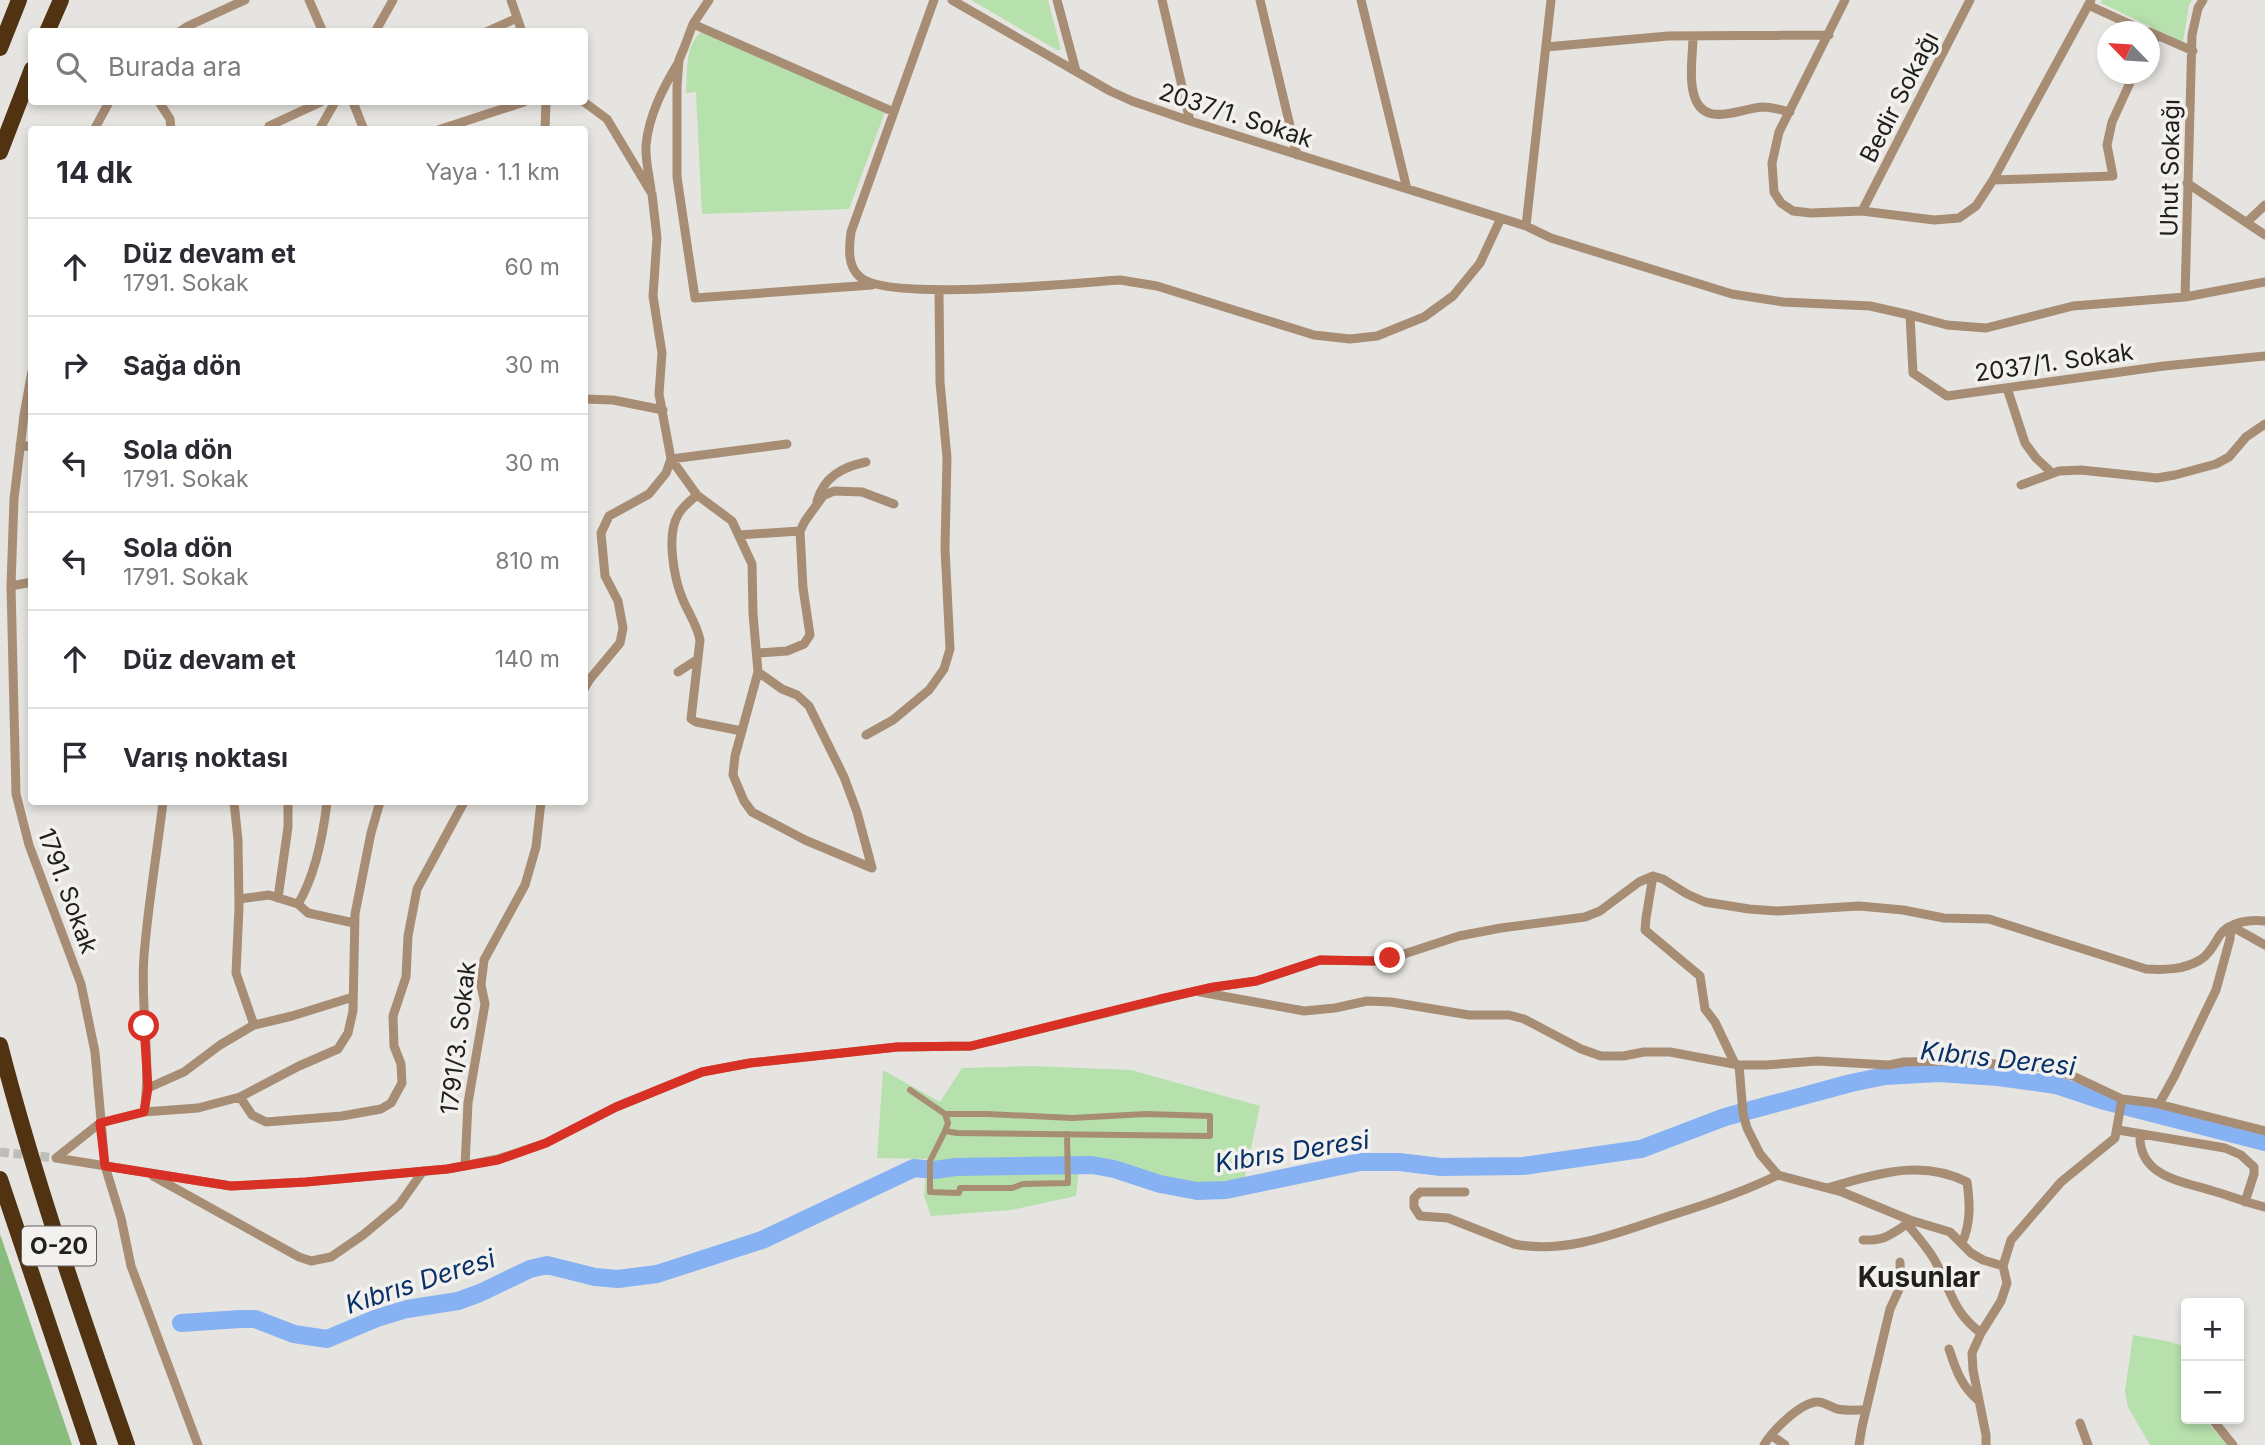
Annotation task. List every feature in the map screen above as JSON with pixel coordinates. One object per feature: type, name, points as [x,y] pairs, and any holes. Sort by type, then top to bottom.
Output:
[{"type":"highway","points":[[0,48],[19,0]]},
{"type":"highway","points":[[49,28],[61,0]]},
{"type":"highway","points":[[0,152],[28,79]]},
{"type":"highway","name":"O-20","points":[[0,1045],[43,1195],[127,1445]]},
{"type":"highway","name":"O-20","points":[[0,1179],[89,1445]]},
{"type":"street","points":[[185,28],[245,0]]},
{"type":"street","points":[[309,0],[321,28]]},
{"type":"street","points":[[377,28],[393,0]]},
{"type":"street","points":[[511,0],[521,28]]},
{"type":"street","points":[[709,0],[693,24],[679,60],[664,85],[650,122],[646,146],[657,238],[653,296],[662,353],[659,394],[671,458],[696,495],[732,521],[752,564],[752,614],[758,672],[735,756],[733,775],[744,801],[752,812],[805,840],[872,868],[857,812],[844,777],[809,706],[797,695],[782,689],[758,672]]},
{"type":"street","points":[[872,285],[853,270],[851,232],[934,0]]},
{"type":"street","name":"2037/1. Sokak","points":[[951,0],[1132,101],[1526,226],[1551,239],[1732,294],[1783,302],[1870,306],[1947,325],[1986,328],[2073,306],[2185,297],[2265,282]]},
{"type":"street","points":[[1058,0],[1076,71]]},
{"type":"street","points":[[1162,0],[1190,121]]},
{"type":"street","points":[[1260,0],[1297,155]]},
{"type":"street","points":[[1361,0],[1407,189]]},
{"type":"street","points":[[1526,226],[1551,0]]},
{"type":"street","points":[[1845,0],[1779,132],[1772,163],[1774,192],[1780,203],[1793,211],[1862,211],[1934,220],[1959,218],[1976,206],[1993,180],[2089,2],[2127,21]]},
{"type":"street","name":"Bedir Sokağı","points":[[1862,211],[1970,0]]},
{"type":"street","name":"Uhut Sokağı","points":[[2185,297],[2192,35],[2203,0]]},
{"type":"street","points":[[495,28],[517,18]]},
{"type":"street","points":[[693,24],[894,112]]},
{"type":"street","points":[[1546,47],[1668,36],[1829,35]]},
{"type":"street","points":[[1693,36],[1692,90],[1704,110],[1723,116],[1763,107],[1790,112]]},
{"type":"street","points":[[2160,37],[2193,51]]},
{"type":"street","points":[[679,60],[677,177],[695,298],[872,285],[939,291],[1136,281],[1314,335],[1350,339],[1377,336],[1424,317],[1453,296],[1480,263],[1501,218]]},
{"type":"street","points":[[1993,180],[2113,176],[2107,145],[2112,122],[2129,84]]},
{"type":"street","points":[[96,126],[107,105]]},
{"type":"street","points":[[161,105],[171,126]]},
{"type":"street","points":[[270,126],[315,105]]},
{"type":"street","points":[[320,126],[333,105]]},
{"type":"street","points":[[354,105],[363,126]]},
{"type":"street","points":[[450,126],[515,105]]},
{"type":"street","points":[[545,126],[546,105]]},
{"type":"street","points":[[588,105],[607,119],[652,194]]},
{"type":"street","points":[[2187,183],[2248,221],[2265,235]]},
{"type":"street","points":[[2248,221],[2265,204]]},
{"type":"street","points":[[866,736],[893,720],[929,690],[944,669],[950,649],[945,548],[947,458],[940,382],[939,291]]},
{"type":"street","name":"2037/1. Sokak","points":[[1910,315],[1913,373],[1947,397],[2164,366],[2265,356]]},
{"type":"street","points":[[2007,388],[2025,443],[2052,473]]},
{"type":"street","name":"1791. Sokak","points":[[28,396],[14,499],[11,586],[16,793],[29,845],[80,984],[95,1052],[105,1166],[121,1218],[131,1266],[198,1445]]},
{"type":"street","points":[[588,399],[613,400],[663,410]]},
{"type":"street","points":[[2021,485],[2059,471],[2081,470],[2157,478],[2175,475],[2216,464],[2230,457],[2246,437],[2265,424]]},
{"type":"street","points":[[671,458],[787,444]]},
{"type":"street","points":[[20,445],[28,446]]},
{"type":"street","points":[[588,681],[620,643],[622,628],[618,601],[605,576],[601,534],[609,516],[649,494],[666,473],[671,458]]},
{"type":"street","points":[[815,506],[821,487],[836,472],[853,464],[866,462]]},
{"type":"street","points":[[757,653],[788,651],[804,644],[810,635],[803,588],[800,531],[823,496],[834,491],[862,492],[894,504]]},
{"type":"street","points":[[696,495],[679,512],[674,523],[672,545],[676,584],[698,628],[700,640],[691,719],[742,731]]},
{"type":"street","points":[[739,535],[800,531]]},
{"type":"street","points":[[11,586],[28,583]]},
{"type":"street","points":[[678,672],[698,659]]},
{"type":"street","points":[[144,1112],[148,1088],[144,1026],[144,957],[163,805]]},
{"type":"street","points":[[234,805],[239,899],[236,973],[254,1025]]},
{"type":"street","points":[[278,898],[288,827],[288,805]]},
{"type":"street","points":[[298,904],[315,864],[326,805]]},
{"type":"street","points":[[379,805],[370,833],[354,923],[353,1011],[348,1033],[338,1049],[240,1097],[198,1108],[144,1112],[100,1123],[56,1158],[231,1186],[306,1182],[465,1166],[498,1160],[546,1143],[616,1107],[702,1072],[750,1063],[897,1047],[971,1046],[1224,985],[1256,981],[1320,960],[1373,961],[1459,936],[1585,917],[1600,911],[1639,882],[1653,876],[1705,902],[1749,909],[1777,911],[1859,906],[1903,910],[1944,918],[1990,919],[2146,969],[2174,969],[2202,959],[2222,932],[2231,926],[2251,920],[2265,921]]},
{"type":"street","points":[[240,1097],[252,1115],[266,1122],[342,1116],[381,1109],[391,1103],[402,1083],[401,1065],[394,1046],[393,1016],[406,977],[408,936],[418,889],[462,805]]},
{"type":"street","name":"1791/3. Sokak","points":[[465,1166],[468,1103],[485,1004],[481,985],[484,960],[525,885],[536,847],[541,805]]},
{"type":"street","points":[[1653,876],[1645,930],[1700,976],[1705,1009],[1715,1022],[1737,1064],[1747,1129],[1760,1154],[1778,1175],[1842,1192],[1908,1222],[1950,1231],[1971,1253],[2003,1266]]},
{"type":"street","points":[[239,899],[269,895],[298,904],[308,913],[354,923]]},
{"type":"street","points":[[2231,926],[2265,945]]},
{"type":"street","points":[[2159,1104],[2216,990],[2231,926]]},
{"type":"street","points":[[1199,991],[1304,1011],[1367,1001],[1391,1002],[1469,1015],[1509,1015],[1524,1019],[1581,1049],[1601,1056],[1670,1052],[1737,1064],[1817,1061],[1889,1065],[1952,1061],[2038,1067],[2073,1076],[2122,1099],[2159,1104],[2265,1131]]},
{"type":"street","points":[[148,1088],[184,1072],[219,1045],[254,1025],[353,997]]},
{"type":"street","points":[[910,1090],[945,1114],[1072,1118],[1146,1114],[1210,1116],[1210,1136],[945,1131]]},
{"type":"street","points":[[1986,1445],[1972,1353],[2001,1301],[2007,1283],[2003,1266],[2011,1240],[2061,1182],[2115,1138],[2122,1099]]},
{"type":"street","points":[[945,1114],[948,1123],[930,1164],[930,1192],[959,1193],[960,1188],[1012,1188],[1023,1184],[1068,1182],[1067,1134]]},
{"type":"street","points":[[2118,1130],[2215,1145],[2241,1155],[2255,1167],[2245,1202]]},
{"type":"street","points":[[2140,1134],[2139,1146],[2143,1157],[2161,1173],[2180,1182],[2265,1207]]},
{"type":"street","points":[[1826,1188],[1871,1176],[1919,1169],[1934,1170],[1962,1179],[1967,1182],[1970,1207],[1962,1243]]},
{"type":"street","points":[[148,1173],[299,1257],[311,1261],[331,1257],[363,1235],[399,1205],[423,1171]]},
{"type":"street","points":[[1465,1192],[1420,1192],[1414,1198],[1414,1207],[1420,1216],[1439,1216],[1455,1220],[1481,1233],[1514,1244],[1559,1246],[1597,1238],[1695,1209],[1778,1175]]},
{"type":"street","points":[[1908,1222],[1933,1257],[1953,1303],[1981,1333]]},
{"type":"street","points":[[1863,1240],[1887,1238],[1908,1222]]},
{"type":"street","points":[[1859,1445],[1890,1309],[1901,1286],[1900,1262]]},
{"type":"street","points":[[1949,1349],[1961,1381],[1967,1391],[1979,1401]]},
{"type":"street","points":[[1764,1445],[1771,1435],[1804,1406],[1816,1402],[1839,1409],[1866,1410]]},
{"type":"street","points":[[2080,1423],[2088,1445]]},
{"type":"street","points":[[2216,1424],[2234,1445]]},
{"type":"street","points":[[1771,1435],[1785,1445]]},
{"type":"green space","points":[[971,0],[1048,0],[1061,50],[1057,50]]},
{"type":"green space","points":[[2102,0],[2192,0],[2183,42],[2160,31],[2160,21],[2139,21],[2101,3]]},
{"type":"green space","points":[[703,31],[885,112],[849,209],[702,214],[696,92],[686,93],[690,51]]},
{"type":"green space","points":[[1032,1066],[1131,1070],[1260,1106],[1245,1177],[1212,1188],[1080,1160],[1076,1196],[1011,1210],[931,1216],[924,1196],[927,1159],[877,1158],[883,1070],[940,1102],[962,1068]]},
{"type":"green space","points":[[0,1234],[72,1445],[0,1445]]},
{"type":"green space","points":[[2133,1335],[2181,1345],[2181,1424],[2209,1424],[2228,1445],[2150,1445],[2128,1407],[2125,1391]]},
{"type":"waterway","name":"Kıbrıs Deresi","points":[[181,1323],[255,1319],[294,1334],[327,1339],[377,1318],[407,1309],[458,1301],[530,1269],[547,1265],[595,1277],[618,1279],[657,1274],[762,1240],[914,1168],[934,1170],[956,1167],[1092,1165],[1197,1191],[1226,1190],[1360,1162],[1399,1162],[1441,1167],[1523,1166],[1641,1149],[1725,1117],[1885,1076],[1939,1073],[2056,1085],[2101,1100],[2265,1142]]},
{"type":"tunnel","points":[[0,1152],[56,1158]]},
{"type":"district","name":"Kusunlar","points":[[1919,1277]]},
{"type":"route","points":[[144,1026],[148,1088],[144,1112],[100,1123],[105,1166],[231,1186],[306,1182],[447,1169],[498,1160],[546,1143],[616,1107],[702,1072],[750,1063],[897,1047],[971,1046],[1160,999],[1265,979],[1320,960],[1373,961],[1390,958]]}]
